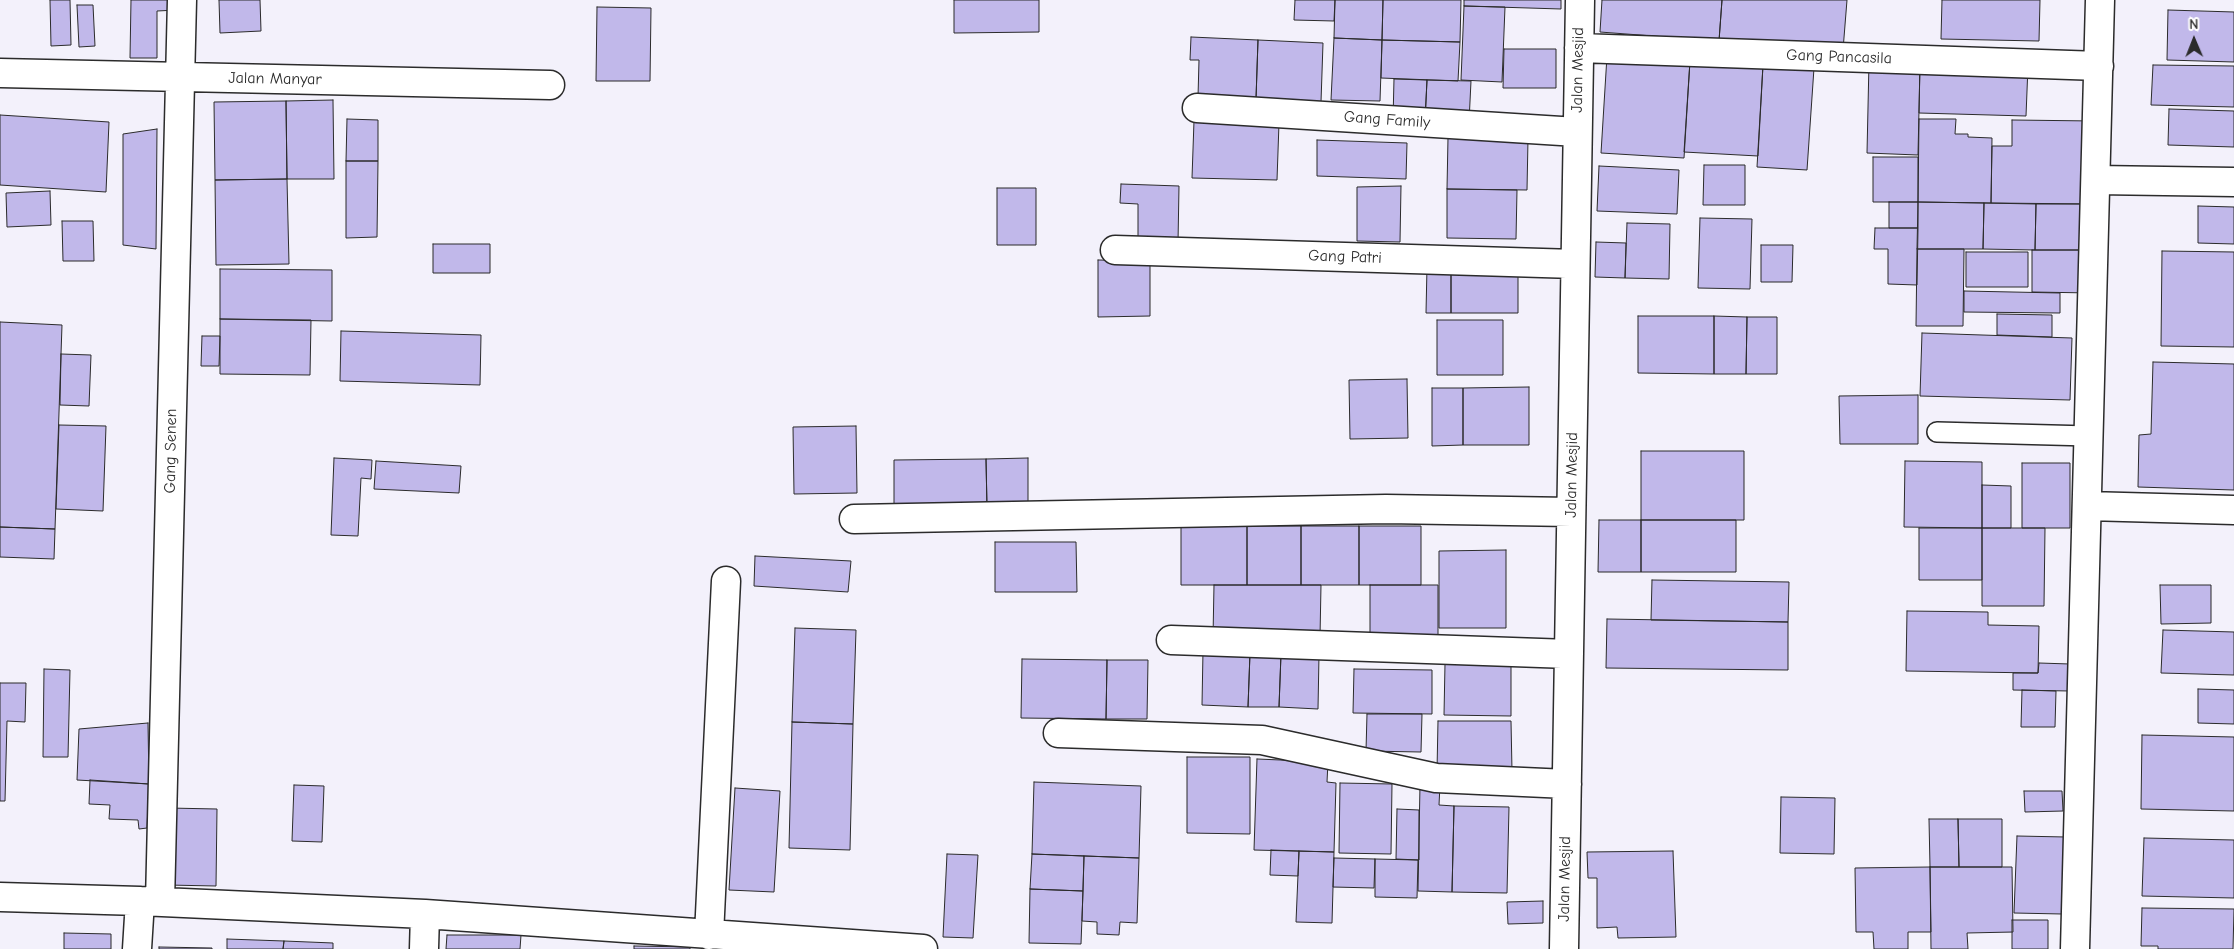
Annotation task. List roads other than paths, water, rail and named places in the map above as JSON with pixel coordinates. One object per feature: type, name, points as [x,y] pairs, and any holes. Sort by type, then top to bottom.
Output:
[{"type":"street","name":"Gang Senen","points":[[137,949],[150,902],[182,0]]},
{"type":"street","name":"Jalan Mesjid","points":[[1564,949],[1580,0]]},
{"type":"street","points":[[2075,949],[2100,0]]},
{"type":"street","name":"Gang Pancasila","points":[[1579,48],[2099,66]]},
{"type":"street","name":"Jalan Manyar","points":[[0,73],[550,85]]},
{"type":"street","name":"Gang Family","points":[[1197,108],[1577,132]]},
{"type":"street","points":[[2096,180],[2234,182]]},
{"type":"street","name":"Gang Patri","points":[[1115,250],[1575,264]]},
{"type":"street","points":[[2087,506],[2234,510]]},
{"type":"street","points":[[854,519],[1386,509],[1572,512]]},
{"type":"street","points":[[709,935],[726,581]]},
{"type":"street","points":[[1171,640],[1569,654]]},
{"type":"street","points":[[1058,733],[1262,740],[1436,778],[1566,784]]},
{"type":"street","points":[[0,897],[425,914],[923,949]]},
{"type":"street","points":[[424,949],[425,914]]},
{"type":"lane","points":[[1937,432],[2089,436]]}]
